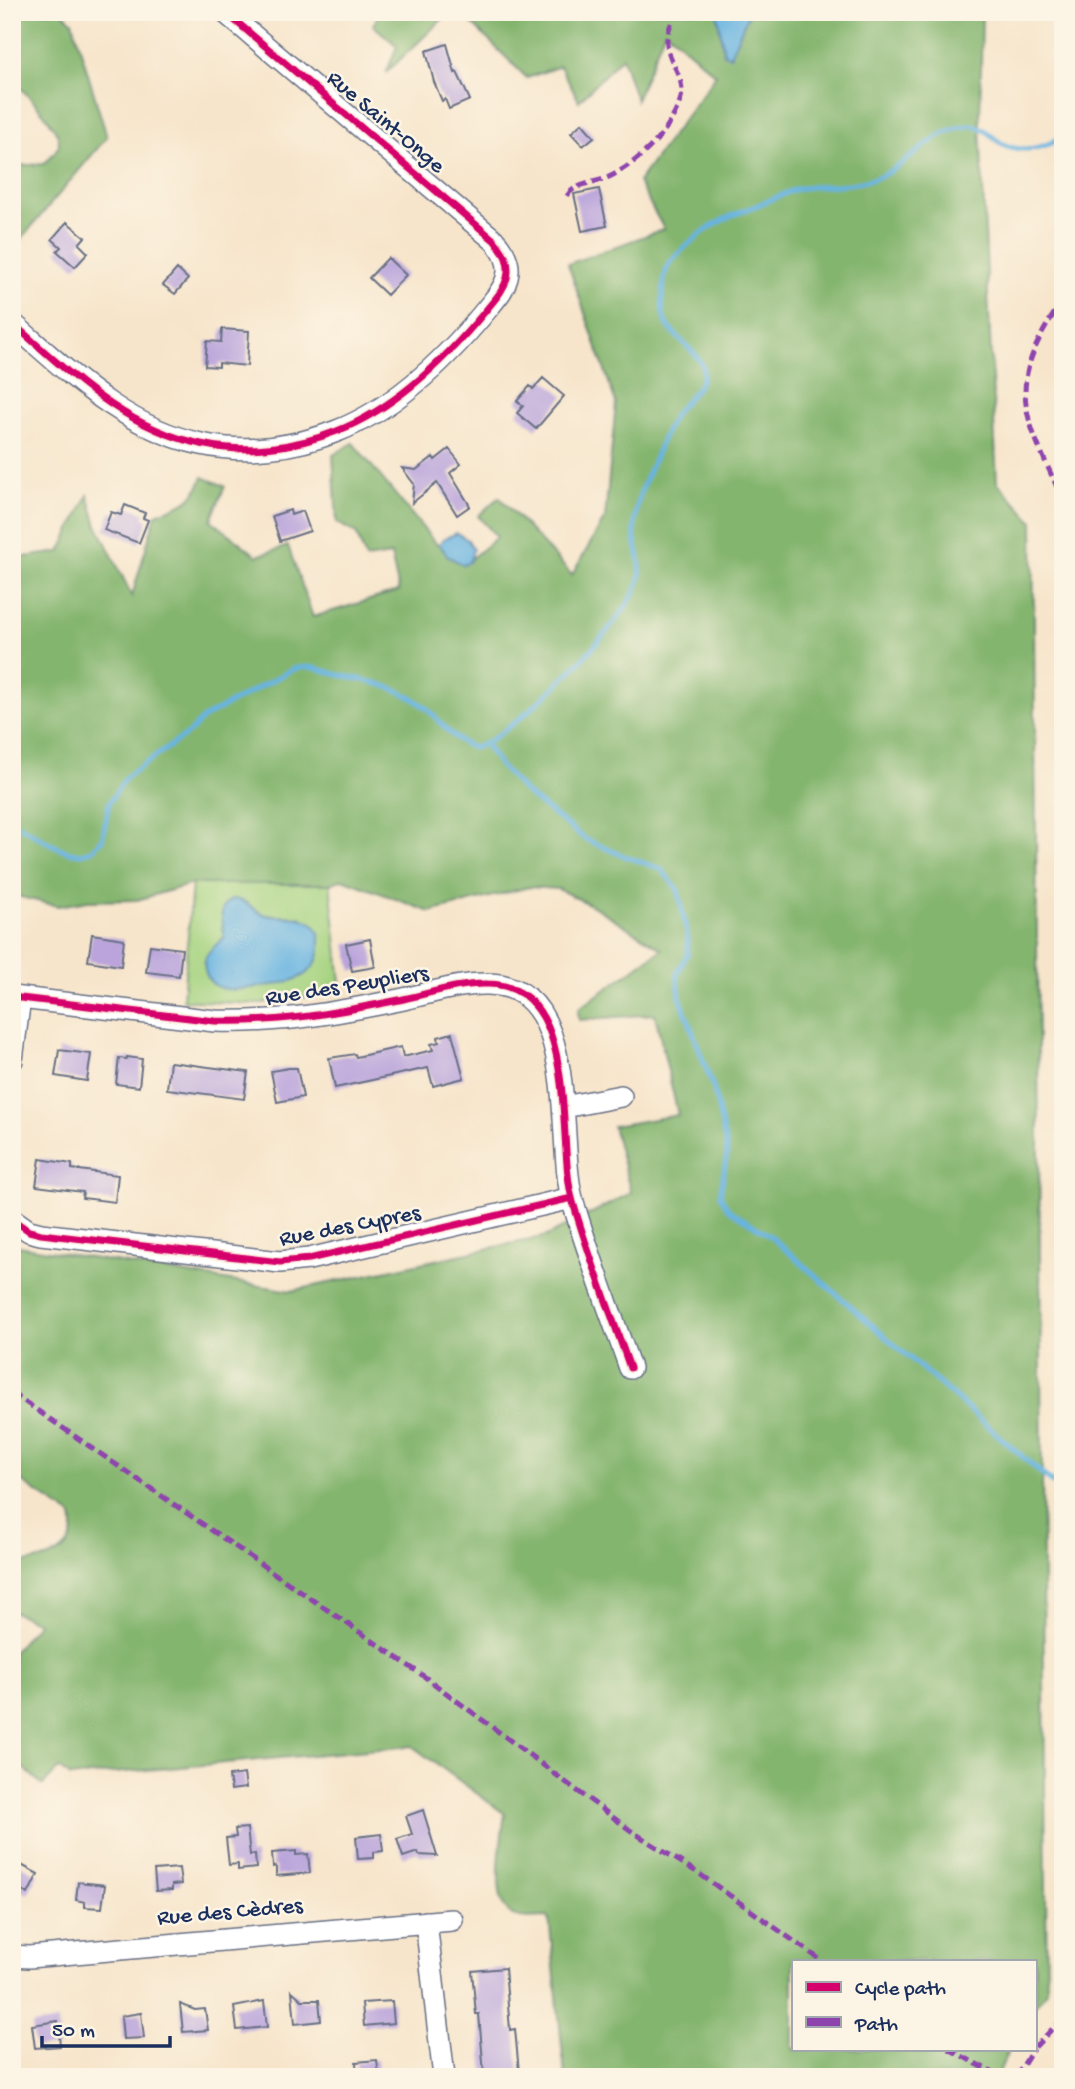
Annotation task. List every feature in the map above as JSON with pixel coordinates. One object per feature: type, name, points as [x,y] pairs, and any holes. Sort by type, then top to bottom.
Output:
[{"type":"street","name":"Rue Saint-Onge","points":[[12,323],[103,400],[151,429],[204,445],[259,449],[313,440],[339,430],[387,403],[428,371],[474,324],[505,286],[508,271],[506,257],[494,240],[226,12]]},
{"type":"street","name":"Rue des Peupliers","points":[[16,998],[215,1021],[248,1022],[313,1017],[476,984],[498,985],[519,992],[531,1000],[548,1024],[564,1107]]},
{"type":"street","points":[[12,1060],[16,998]]},
{"type":"street","points":[[621,1096],[564,1107],[572,1198],[630,1368]]},
{"type":"street","name":"Rue des Cypres","points":[[12,1219],[29,1231],[41,1234],[280,1262],[309,1259],[572,1198]]},
{"type":"street","name":"Rue des Cèdres","points":[[12,1956],[29,1957],[452,1920]]},
{"type":"street","points":[[426,1922],[444,2077]]},
{"type":"green space","points":[[12,12],[62,12],[72,21],[107,137],[12,250],[12,166],[44,164],[57,149],[59,140],[50,122],[12,80]]},
{"type":"green space","points":[[380,12],[450,12],[386,73],[397,46],[373,25]]},
{"type":"green space","points":[[460,12],[717,12],[724,54],[730,56],[749,12],[982,12],[980,124],[997,482],[1033,522],[1047,1991],[1036,2005],[1036,1960],[792,1960],[792,2050],[1009,2050],[997,2077],[565,2077],[549,1917],[515,1916],[505,1907],[501,1896],[499,1867],[505,1814],[412,1746],[70,1777],[59,1768],[43,1785],[22,1767],[12,1778],[12,1653],[38,1623],[12,1611],[12,1565],[56,1554],[70,1541],[73,1530],[72,1516],[12,1475],[12,1245],[291,1291],[547,1236],[631,1193],[613,1126],[678,1115],[655,1014],[579,1020],[578,1009],[662,949],[593,906],[558,889],[529,887],[430,912],[343,879],[330,884],[192,884],[137,900],[88,901],[58,906],[12,895],[12,567],[24,557],[60,552],[88,495],[97,525],[132,596],[156,514],[185,502],[195,493],[203,477],[225,486],[211,520],[257,556],[288,546],[313,617],[399,591],[391,555],[366,559],[356,533],[337,523],[333,455],[353,443],[448,556],[463,565],[497,537],[478,516],[499,497],[572,575],[605,518],[616,403],[568,264],[664,229],[638,182],[716,75],[665,30],[636,100],[622,57],[579,101],[560,66],[527,78]]},
{"type":"green space","points":[[192,884],[330,884],[342,992],[256,1004],[183,1000]],"holes":[[[245,902],[261,915],[300,917],[217,987],[208,978],[211,950],[224,937],[224,932]]]},
{"type":"water","points":[[717,12],[749,12],[730,56],[724,54]]},
{"type":"water","points":[[457,533],[468,540],[473,549],[470,561],[464,565],[448,556],[439,544],[443,539]]},
{"type":"water","points":[[233,899],[243,901],[265,915],[303,919],[315,926],[320,943],[315,965],[300,977],[280,984],[236,990],[215,985],[206,973],[205,961],[209,951],[224,937],[222,911],[227,902]]},
{"type":"building","points":[[447,44],[455,73],[457,72],[470,100],[449,109],[445,99],[442,101],[434,82],[426,51]]},
{"type":"building","points":[[582,123],[594,137],[583,146],[571,133]]},
{"type":"building","points":[[599,189],[607,226],[582,231],[574,194]]},
{"type":"building","points":[[67,222],[85,237],[79,244],[88,253],[75,267],[57,251],[61,247],[52,239]]},
{"type":"building","points":[[388,258],[406,275],[387,295],[369,278]]},
{"type":"building","points":[[177,269],[188,279],[175,294],[163,285]]},
{"type":"building","points":[[222,329],[249,331],[247,366],[219,363],[219,367],[205,366],[207,341],[221,342]]},
{"type":"building","points":[[543,378],[564,396],[536,429],[517,413],[523,406],[517,401],[530,386],[533,389]]},
{"type":"building","points":[[449,449],[461,464],[450,473],[470,506],[457,515],[437,483],[412,503],[414,484],[402,468],[416,470]]},
{"type":"building","points":[[125,505],[145,513],[143,518],[148,520],[139,543],[104,530],[111,512],[121,515]]},
{"type":"building","points":[[290,510],[291,515],[303,511],[310,531],[280,541],[272,516]]},
{"type":"building","points":[[92,934],[124,939],[121,966],[88,961]]},
{"type":"building","points":[[370,939],[375,967],[352,971],[346,944]]},
{"type":"building","points":[[150,945],[182,949],[179,976],[146,972]]},
{"type":"building","points":[[452,1033],[464,1078],[433,1086],[428,1068],[335,1088],[329,1058],[355,1054],[356,1057],[401,1047],[403,1057],[433,1050],[431,1044],[439,1042],[438,1037]]},
{"type":"building","points":[[59,1050],[91,1054],[87,1081],[55,1076]]},
{"type":"building","points":[[119,1058],[142,1059],[139,1087],[116,1084]]},
{"type":"building","points":[[170,1062],[248,1072],[244,1099],[167,1089]]},
{"type":"building","points":[[297,1068],[303,1097],[277,1102],[271,1071]]},
{"type":"building","points":[[40,1159],[72,1164],[72,1169],[118,1175],[115,1202],[82,1198],[83,1192],[36,1186]]},
{"type":"building","points":[[244,1774],[246,1788],[231,1790],[229,1776]]},
{"type":"building","points":[[423,1810],[437,1856],[419,1855],[418,1852],[403,1857],[397,1839],[412,1834],[406,1816]]},
{"type":"building","points":[[247,1828],[250,1855],[255,1854],[256,1868],[238,1870],[238,1864],[229,1865],[226,1838],[236,1837],[235,1829]]},
{"type":"building","points":[[381,1834],[383,1851],[374,1852],[374,1858],[358,1859],[356,1837]]},
{"type":"building","points":[[296,1851],[296,1855],[308,1854],[310,1873],[276,1876],[272,1853]]},
{"type":"building","points":[[12,1860],[38,1874],[28,1894],[12,1886]]},
{"type":"building","points":[[179,1868],[181,1884],[172,1885],[172,1890],[156,1891],[154,1870]]},
{"type":"building","points":[[78,1882],[105,1885],[102,1908],[85,1907],[85,1902],[76,1900]]},
{"type":"building","points":[[505,1968],[510,2030],[515,2029],[519,2072],[484,2075],[472,1971]]},
{"type":"building","points":[[292,1991],[302,2000],[319,2000],[321,2021],[295,2024]]},
{"type":"building","points":[[264,2001],[267,2027],[237,2030],[234,2007]]},
{"type":"building","points":[[392,2001],[394,2023],[364,2026],[362,2003]]},
{"type":"building","points":[[180,2004],[195,2010],[205,2009],[208,2030],[183,2032]]},
{"type":"building","points":[[141,2013],[144,2038],[123,2039],[121,2016]]},
{"type":"building","points":[[58,2021],[60,2046],[35,2048],[32,2025]]},
{"type":"building","points":[[377,2060],[379,2077],[357,2077],[356,2062]]},
{"type":"waterway","points":[[12,821],[68,852],[81,854],[92,850],[102,840],[109,803],[126,777],[190,732],[203,718],[293,669],[313,668],[385,686],[406,694],[425,707],[466,745],[474,748],[492,739],[541,700],[595,645],[633,595],[640,577],[635,516],[641,493],[668,427],[677,411],[697,388],[703,372],[699,359],[673,332],[663,315],[665,275],[674,258],[704,232],[735,214],[795,190],[871,180],[892,170],[933,140],[955,129],[978,127],[1003,144],[1018,149],[1042,146],[1063,135]]},
{"type":"waterway","points":[[486,745],[500,766],[526,793],[585,839],[661,869],[678,890],[688,953],[677,974],[680,997],[714,1090],[727,1153],[720,1195],[728,1209],[769,1235],[1063,1492]]},
{"type":"marked path","points":[[567,196],[575,188],[622,170],[643,154],[669,124],[682,93],[680,79],[667,44],[675,12]]},
{"type":"marked path","points":[[1063,300],[1044,330],[1032,356],[1026,378],[1030,421],[1063,500]]},
{"type":"marked path","points":[[12,1393],[425,1677],[630,1830],[701,1875],[821,1960]]},
{"type":"marked path","points":[[1036,2046],[1054,2027],[1063,2022]]},
{"type":"marked path","points":[[951,2050],[1001,2077]]},
{"type":"marked path","points":[[1016,2077],[1032,2050]]},
{"type":"cycle path","points":[[12,323],[99,396],[147,425],[201,444],[235,449],[270,448],[321,437],[380,409],[438,363],[499,294],[506,282],[508,267],[504,253],[494,240],[225,12]]},
{"type":"cycle path","points":[[12,997],[215,1021],[239,1021],[330,1013],[466,985],[488,984],[518,991],[539,1010],[552,1038],[559,1071],[568,1176],[573,1202],[630,1368]]},
{"type":"cycle path","points":[[12,1219],[29,1231],[41,1234],[280,1262],[309,1259],[572,1198]]}]
